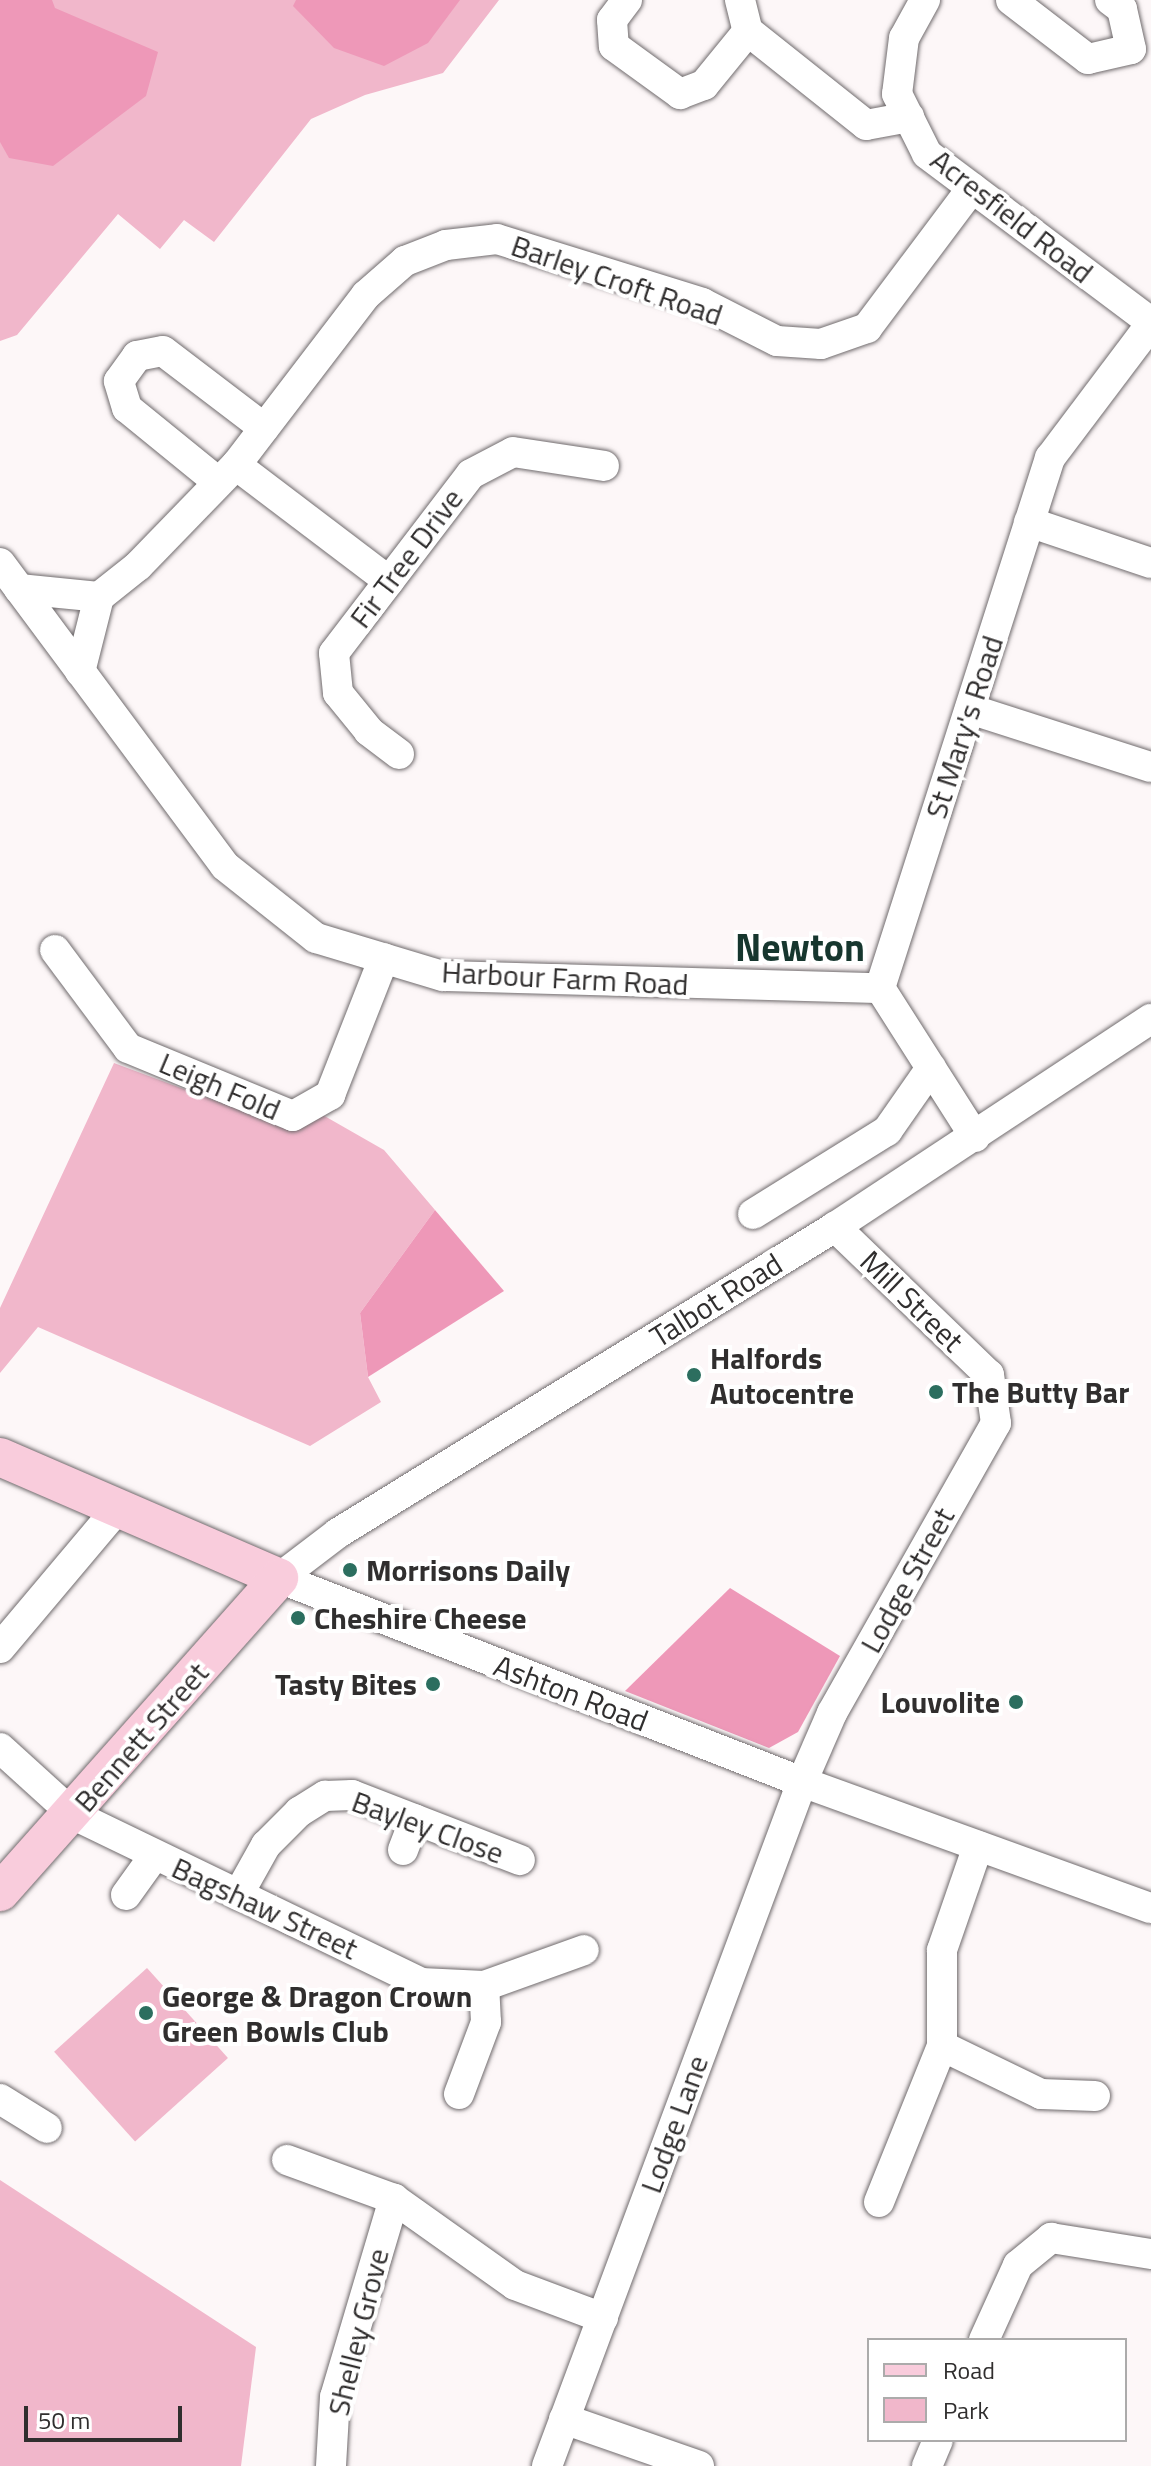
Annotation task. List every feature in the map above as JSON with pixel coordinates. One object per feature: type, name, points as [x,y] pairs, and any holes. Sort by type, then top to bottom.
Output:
[{"type":"main road","name":"Ashton Road","points":[[0,1457],[279,1578]]},
{"type":"main road","name":"Bennett Street","points":[[0,1892],[74,1815],[279,1578]]},
{"type":"street","points":[[627,0],[612,20],[614,46],[680,94],[704,85],[748,31]]},
{"type":"street","points":[[740,0],[748,31],[866,125],[909,117]]},
{"type":"street","name":"Acresfield Road","points":[[925,0],[904,38],[897,94],[927,154],[1151,323]]},
{"type":"street","points":[[1011,0],[1088,59],[1131,49],[1122,9],[1110,0]]},
{"type":"street","name":"Barley Croft Road","points":[[99,597],[138,566],[227,474],[366,295],[405,261],[446,245],[497,239],[702,303],[777,341],[821,344],[867,328],[972,188]]},
{"type":"street","name":"St Mary's Road","points":[[880,988],[1050,458],[1151,323]]},
{"type":"street","points":[[264,428],[163,351],[137,356],[119,381],[127,408],[389,581]]},
{"type":"street","name":"Fir Tree Drive","points":[[399,754],[369,731],[338,693],[334,653],[471,474],[513,452],[604,466]]},
{"type":"street","points":[[1029,522],[1151,563]]},
{"type":"street","name":"Harbour Farm Road","points":[[0,563],[225,866],[316,938],[459,977],[880,988]]},
{"type":"street","points":[[19,589],[99,597],[80,672]]},
{"type":"street","points":[[970,709],[1151,767]]},
{"type":"street","name":"Leigh Fold","points":[[55,950],[128,1048],[293,1116],[330,1095],[384,958]]},
{"type":"street","points":[[880,988],[975,1137]]},
{"type":"street","name":"Talbot Road","points":[[279,1578],[338,1533],[835,1227],[1151,1019]]},
{"type":"street","points":[[753,1214],[887,1131],[931,1068]]},
{"type":"street","name":"Mill Street","points":[[835,1227],[989,1375]]},
{"type":"street","name":"Lodge Street","points":[[802,1782],[832,1713],[996,1423],[989,1375]]},
{"type":"street","points":[[0,1648],[118,1508]]},
{"type":"street","name":"Ashton Road","points":[[279,1578],[802,1782],[1151,1908]]},
{"type":"street","name":"Bagshaw Street","points":[[0,1748],[74,1815],[154,1856],[421,1983],[472,1987]]},
{"type":"street","name":"Lodge Lane","points":[[547,2466],[802,1782]]},
{"type":"street","name":"Bayley Close","points":[[238,1895],[266,1845],[299,1812],[325,1796],[352,1795],[520,1860]]},
{"type":"street","points":[[403,1850],[415,1819]]},
{"type":"street","points":[[879,2202],[942,2046],[942,1950],[978,1846]]},
{"type":"street","points":[[126,1895],[154,1856]]},
{"type":"street","points":[[459,2094],[486,2022],[472,1987],[584,1950]]},
{"type":"street","points":[[942,2046],[1041,2094],[1095,2096]]},
{"type":"street","points":[[0,2099],[47,2128]]},
{"type":"street","points":[[287,2160],[394,2199],[515,2285],[603,2318]]},
{"type":"street","name":"Shelley Grove","points":[[331,2466],[335,2397],[394,2199]]},
{"type":"street","points":[[985,2338],[1018,2265],[1051,2238],[1151,2254]]},
{"type":"street","points":[[564,2419],[699,2466]]},
{"type":"street","points":[[927,2466],[937,2442]]},
{"type":"green space","points":[[0,0],[499,0],[443,73],[365,95],[311,119],[214,242],[184,220],[160,249],[118,214],[17,335],[0,341]]},
{"type":"green space","points":[[114,1063],[288,1128],[321,1114],[384,1150],[435,1210],[360,1313],[368,1377],[381,1402],[310,1446],[38,1327],[0,1373],[0,1308]]},
{"type":"green space","name":"George & Dragon Crown Green Bowls Club","points":[[147,1968],[228,2058],[135,2142],[54,2052]]},
{"type":"green space","points":[[0,2180],[256,2347],[241,2466],[0,2466]]},
{"type":"shaded area","points":[[0,0],[52,0],[55,8],[158,52],[146,96],[53,166],[9,158],[0,142]]},
{"type":"shaded area","points":[[296,0],[460,0],[428,43],[384,66],[334,48],[293,6]]},
{"type":"shaded area","points":[[435,1210],[504,1291],[368,1377],[360,1313]]},
{"type":"shaded area","points":[[730,1588],[840,1656],[798,1732],[769,1748],[625,1691]]},
{"type":"place","name":"Halfords Autocentre","points":[[694,1375]]},
{"type":"place","name":"The Butty Bar","points":[[936,1392]]},
{"type":"place","name":"Morrisons Daily","points":[[350,1570]]},
{"type":"place","name":"Cheshire Cheese","points":[[298,1618]]},
{"type":"place","name":"Tasty Bites","points":[[433,1684]]},
{"type":"place","name":"Louvolite","points":[[1016,1702]]},
{"type":"place","name":"George & Dragon Crown Green Bowls Club","points":[[146,2013]]},
{"type":"district","name":"Newton","points":[[800,948]]}]
